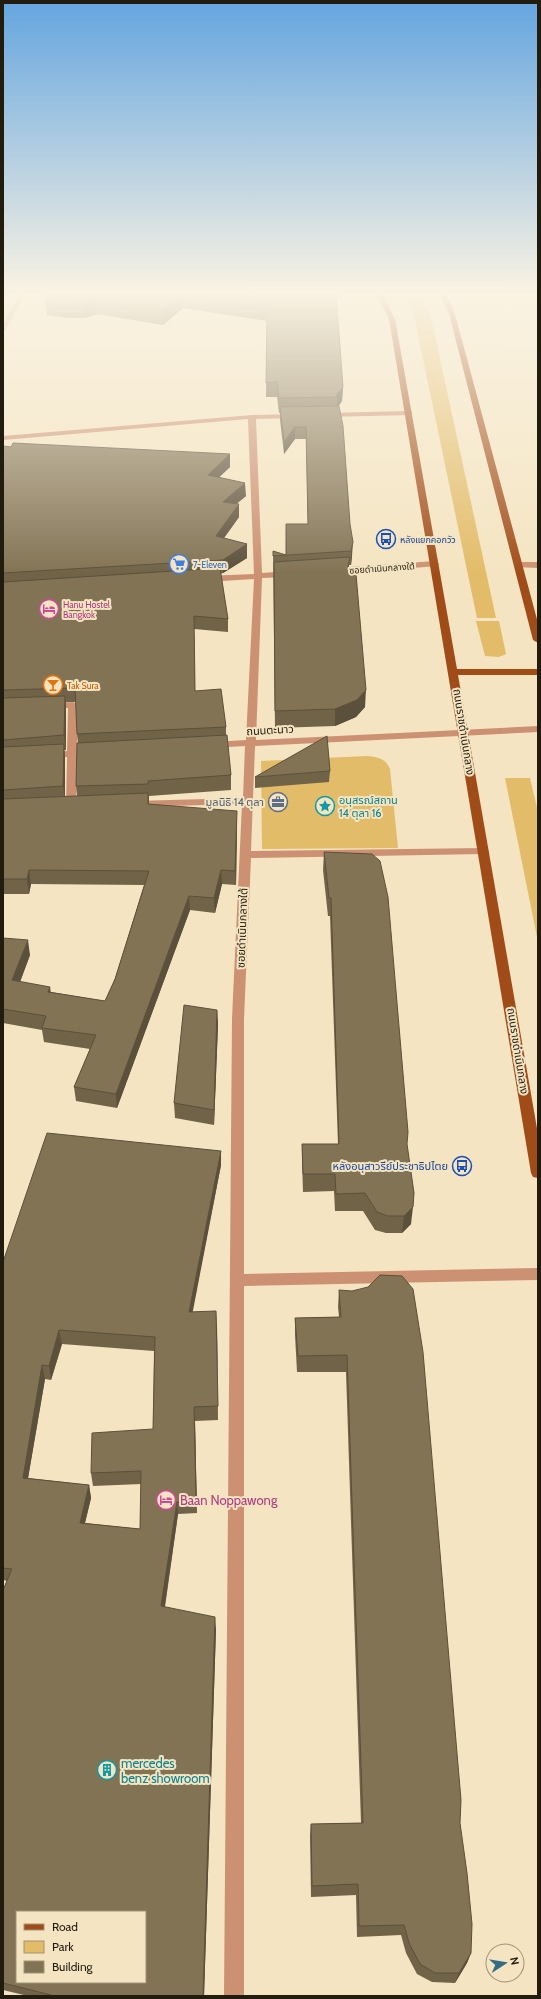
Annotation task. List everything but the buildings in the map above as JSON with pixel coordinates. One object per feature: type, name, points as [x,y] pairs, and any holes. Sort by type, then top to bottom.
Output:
[{"type":"main road","name":"ถนนราชดำเนินกลาง","points":[[404,387],[465,732],[538,1172]]},
{"type":"main road","points":[[471,387],[538,640]]},
{"type":"main road","points":[[454,672],[538,672]]},
{"type":"street","points":[[315,415],[409,413]]},
{"type":"street","points":[[3,438],[252,417],[299,416]]},
{"type":"street","name":"ซอยดำเนินกลางใต้","points":[[234,1996],[238,1019],[248,801],[249,743],[258,576],[252,417]]},
{"type":"street","name":"ซอยดำเนินกลางใต้","points":[[329,571],[435,564]]},
{"type":"street","points":[[519,566],[538,565]]},
{"type":"street","points":[[194,580],[298,573]]},
{"type":"street","points":[[42,706],[73,705],[71,805]]},
{"type":"street","name":"ถนนตะนาว","points":[[203,746],[538,729]]},
{"type":"street","points":[[41,755],[103,752]]},
{"type":"street","points":[[125,804],[248,801]]},
{"type":"street","points":[[245,855],[484,851]]},
{"type":"street","points":[[237,1280],[538,1274]]},
{"type":"green space","points":[[429,387],[446,387],[496,618],[477,618]]},
{"type":"green space","points":[[476,621],[499,621],[506,654],[499,657],[485,656]]},
{"type":"green space","points":[[367,756],[383,760],[390,769],[398,848],[262,849],[261,761]]},
{"type":"green space","points":[[505,778],[530,778],[538,812],[538,942]]},
{"type":"place","name":"หลังแยกคอกวัว","points":[[386,539]]},
{"type":"place","name":"7-Eleven","points":[[179,564]]},
{"type":"place","name":"Hanu Hostel Bangkok","points":[[49,609]]},
{"type":"place","name":"Tak Sura","points":[[53,685]]},
{"type":"place","name":"มูลนิธิ 14 ตุลา","points":[[278,802]]},
{"type":"place","name":"อนุสรณ์สถาน 14 ตุลา 16","points":[[325,806]]},
{"type":"place","name":"หลังอนุสาวรีย์ประชาธิปไตย","points":[[462,1166]]},
{"type":"place","name":"Baan Noppawong","points":[[166,1500]]},
{"type":"place","name":"mercedes benz showroom","points":[[107,1770]]}]
